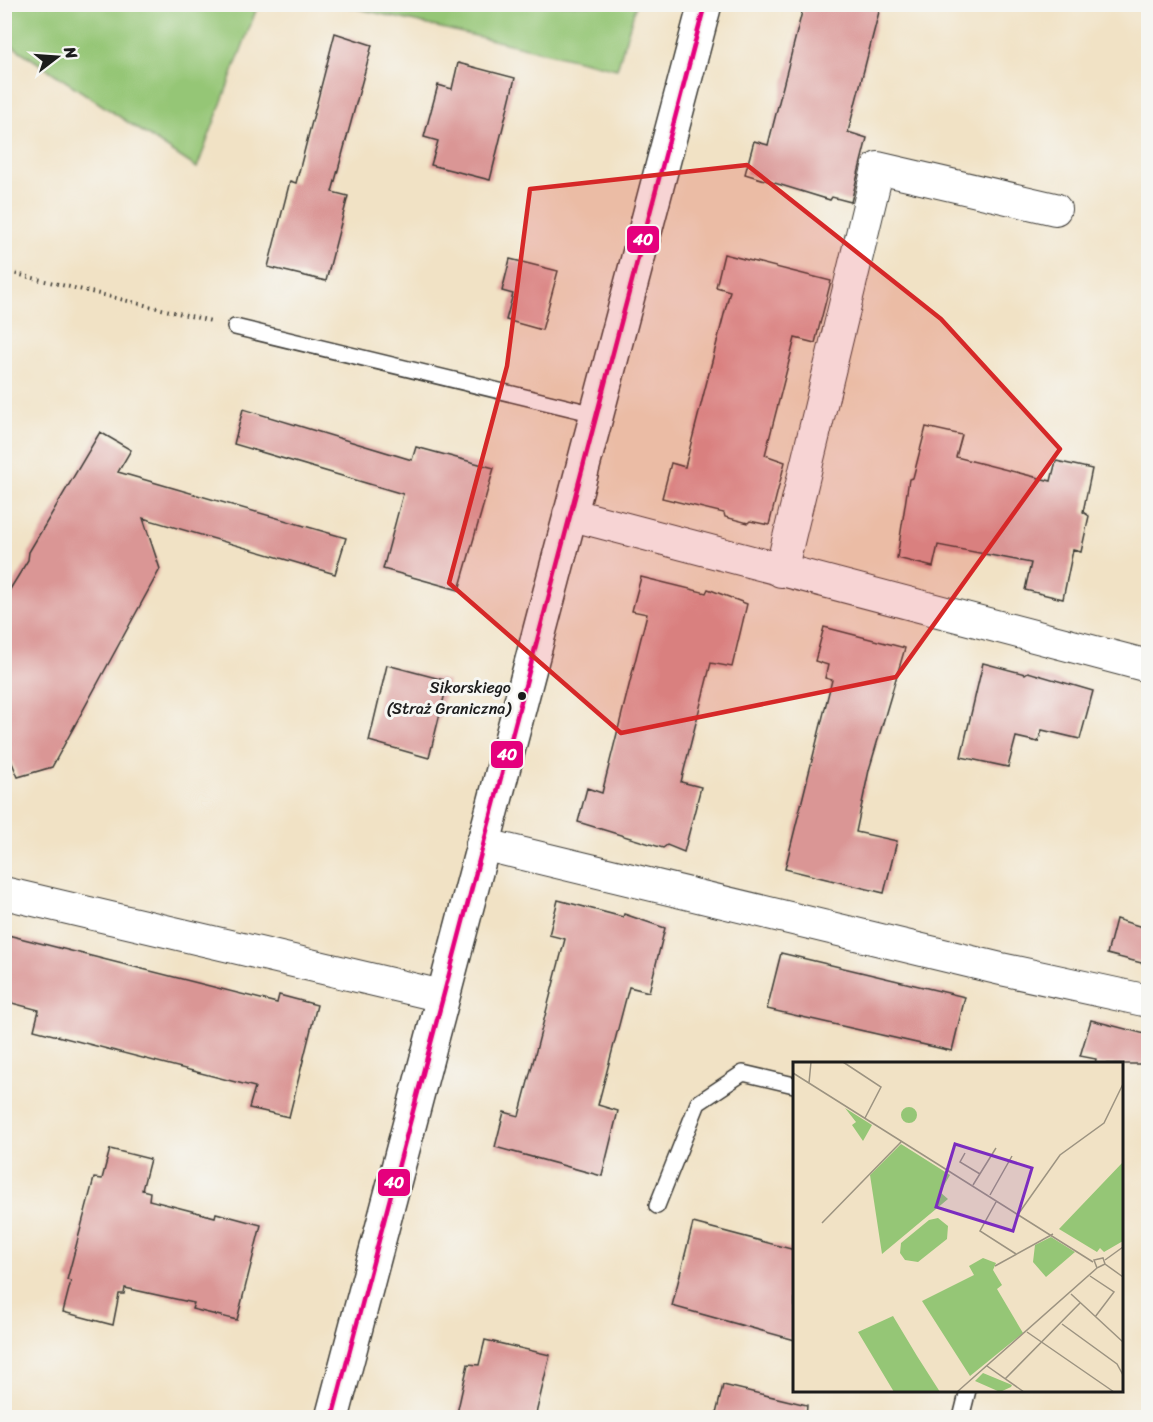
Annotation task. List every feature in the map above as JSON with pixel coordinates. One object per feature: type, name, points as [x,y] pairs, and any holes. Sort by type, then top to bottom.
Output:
[{"type":"main road","points":[[332,1418],[568,514],[705,4]]},
{"type":"street","points":[[781,571],[878,168],[1055,209]]},
{"type":"street","points":[[568,514],[1149,666]]},
{"type":"street","points":[[482,844],[1000,969],[1149,1002]]},
{"type":"street","points":[[4,893],[442,996]]},
{"type":"lane","points":[[235,327],[595,414]]},
{"type":"lane","points":[[657,1206],[698,1103],[743,1073],[793,1085]]},
{"type":"lane","points":[[961,1418],[968,1392]]},
{"type":"path","points":[[4,271],[235,327]]},
{"type":"highlighted area","points":[[747,165],[941,319],[1060,449],[896,677],[621,733],[449,583],[507,366],[530,189]]},
{"type":"green space","points":[[4,5],[258,5],[197,168],[5,41]]},
{"type":"green space","points":[[342,5],[636,5],[617,69]]},
{"type":"building","points":[[804,4],[881,4],[848,132],[867,138],[851,202],[832,197],[830,200],[745,174],[754,141],[768,145]]},
{"type":"building","points":[[335,33],[372,45],[332,192],[348,196],[326,281],[268,267],[290,181],[296,183]]},
{"type":"building","points":[[458,63],[515,78],[490,180],[431,165],[438,141],[424,137],[438,85],[452,89]]},
{"type":"building","points":[[724,254],[831,281],[815,343],[795,338],[765,455],[785,462],[769,525],[750,521],[748,523],[725,517],[724,513],[662,498],[671,463],[685,467],[730,291],[716,287]]},
{"type":"building","points":[[510,259],[558,271],[542,330],[506,320],[513,294],[502,291]]},
{"type":"building","points":[[243,409],[412,460],[416,447],[494,468],[459,590],[383,569],[403,494],[234,444]]},
{"type":"building","points":[[926,427],[962,435],[956,457],[1051,481],[1056,461],[1092,469],[1083,512],[1089,516],[1081,552],[1073,550],[1063,599],[1025,590],[1031,563],[938,545],[933,567],[897,558],[909,479],[913,478]]},
{"type":"building","points":[[100,432],[131,450],[118,472],[346,538],[335,574],[143,518],[160,569],[52,767],[18,777],[4,744],[4,599]]},
{"type":"building","points":[[641,577],[706,593],[708,589],[747,604],[732,667],[711,663],[681,782],[701,787],[684,852],[667,845],[663,848],[578,822],[587,788],[602,793],[647,614],[632,611]]},
{"type":"building","points":[[824,627],[905,648],[869,770],[856,832],[897,841],[884,893],[785,869],[832,680],[825,678],[828,665],[815,661]]},
{"type":"building","points":[[983,663],[1025,674],[1028,672],[1093,691],[1080,739],[1042,730],[1038,742],[1016,737],[1008,767],[961,757]]},
{"type":"building","points":[[387,665],[448,681],[429,758],[369,741]]},
{"type":"building","points":[[558,900],[623,917],[624,914],[665,928],[649,992],[629,987],[598,1105],[618,1111],[602,1176],[495,1147],[504,1112],[519,1116],[565,939],[549,935]]},
{"type":"building","points":[[1116,919],[1149,929],[1149,965],[1107,954]]},
{"type":"building","points":[[4,934],[277,1003],[279,995],[317,1005],[289,1117],[249,1108],[255,1087],[34,1030],[39,1010],[4,1001]]},
{"type":"building","points":[[781,953],[965,997],[952,1051],[767,1009]]},
{"type":"building","points":[[1091,1020],[1149,1035],[1149,1064],[1095,1062],[1096,1059],[1080,1056]]},
{"type":"building","points":[[110,1149],[150,1159],[142,1190],[150,1192],[149,1200],[215,1217],[216,1213],[261,1225],[237,1320],[192,1309],[194,1303],[125,1288],[124,1294],[119,1294],[113,1325],[63,1312],[71,1281],[67,1280],[94,1178],[102,1179]]},
{"type":"building","points":[[693,1223],[793,1249],[793,1339],[672,1306]]},
{"type":"building","points":[[485,1340],[550,1355],[535,1418],[456,1418],[468,1364],[479,1365]]},
{"type":"building","points":[[723,1385],[807,1405],[806,1418],[715,1418]]},
{"type":"transit line","name":"40","points":[[332,1418],[705,4]]},
{"type":"place","name":"Sikorskiego (Straż Graniczna)","points":[[522,696]]}]
